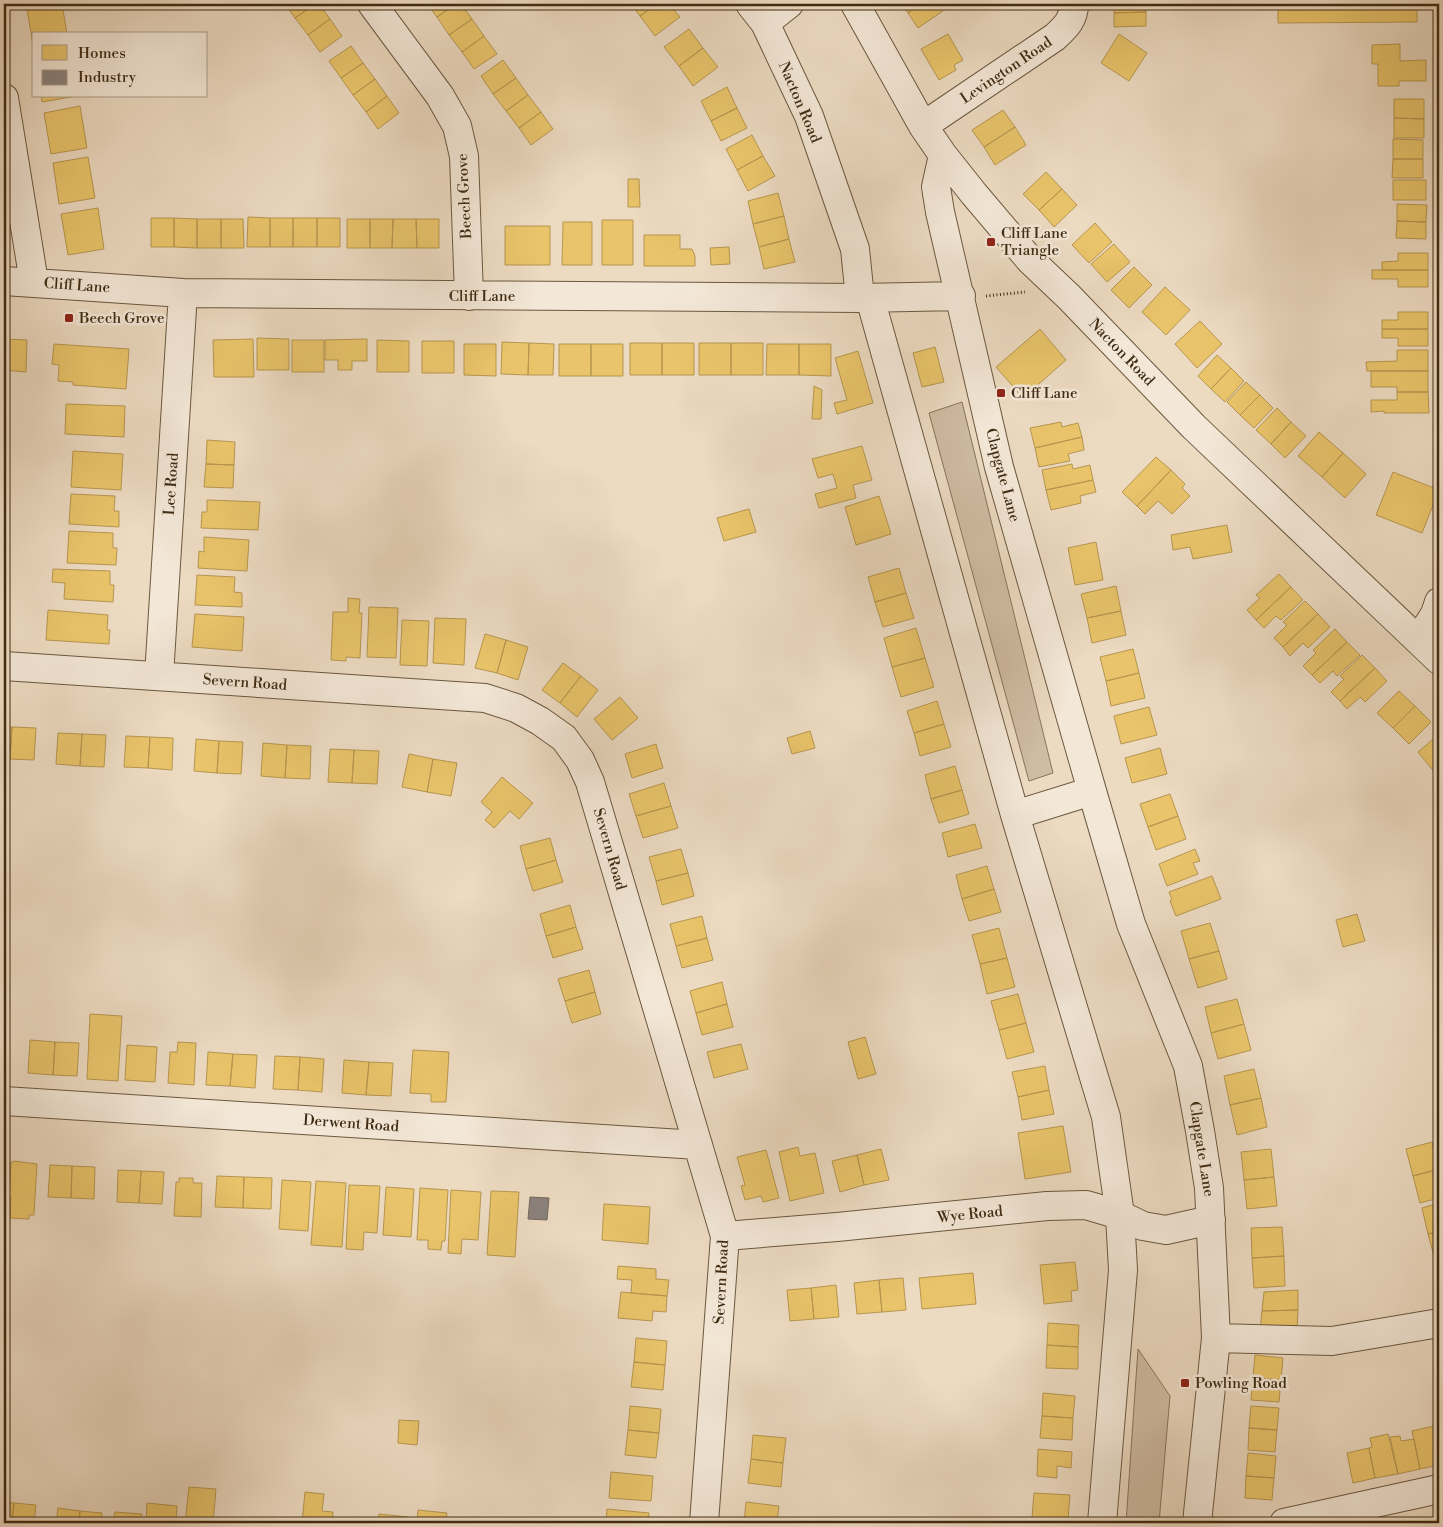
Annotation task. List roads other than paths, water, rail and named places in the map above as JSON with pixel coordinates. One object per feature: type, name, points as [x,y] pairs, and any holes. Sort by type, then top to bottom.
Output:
[{"type":"street","name":"Beech Grove","points":[[372,4],[440,96],[457,126],[464,156],[469,296]]},
{"type":"street","name":"Nacton Road","points":[[789,4],[758,13],[809,116],[855,249],[865,298]]},
{"type":"street","name":"Nacton Road","points":[[855,4],[923,126],[943,155],[1030,260],[1069,297],[1194,427],[1439,660]]},
{"type":"street","name":"Levington Road","points":[[923,126],[1055,37],[1068,24],[1074,13],[1074,4]]},
{"type":"street","points":[[4,98],[34,282]]},
{"type":"street","name":"Clapgate Lane","points":[[943,155],[936,187],[940,212],[999,468],[1131,924],[1188,1066],[1209,1188],[1216,1338],[1197,1523]]},
{"type":"street","name":"Cliff Lane","points":[[4,281],[183,293],[865,298],[963,306]]},
{"type":"street","name":"Lee Road","points":[[159,676],[183,293]]},
{"type":"street","points":[[865,298],[1015,815],[1106,1117],[1120,1215],[1123,1270],[1102,1523]]},
{"type":"street","points":[[1419,639],[1435,614],[1439,602]]},
{"type":"street","name":"Severn Road","points":[[4,666],[486,698],[516,708],[540,721],[564,738],[580,760],[590,782],[725,1236],[704,1523]]},
{"type":"street","points":[[1015,815],[1092,791]]},
{"type":"street","name":"Derwent Road","points":[[4,1101],[698,1145]]},
{"type":"street","name":"Wye Road","points":[[725,1236],[1047,1206],[1086,1205],[1120,1215],[1142,1226],[1166,1230],[1211,1220]]},
{"type":"street","points":[[1216,1338],[1332,1341],[1439,1323]]},
{"type":"street","points":[[1284,1523],[1439,1489]]},
{"type":"place","name":"Cliff Lane Triangle","points":[[991,242]]},
{"type":"place","name":"Beech Grove","points":[[69,318]]},
{"type":"place","name":"Cliff Lane","points":[[1001,393]]},
{"type":"place","name":"Powling Road","points":[[1185,1383]]}]
